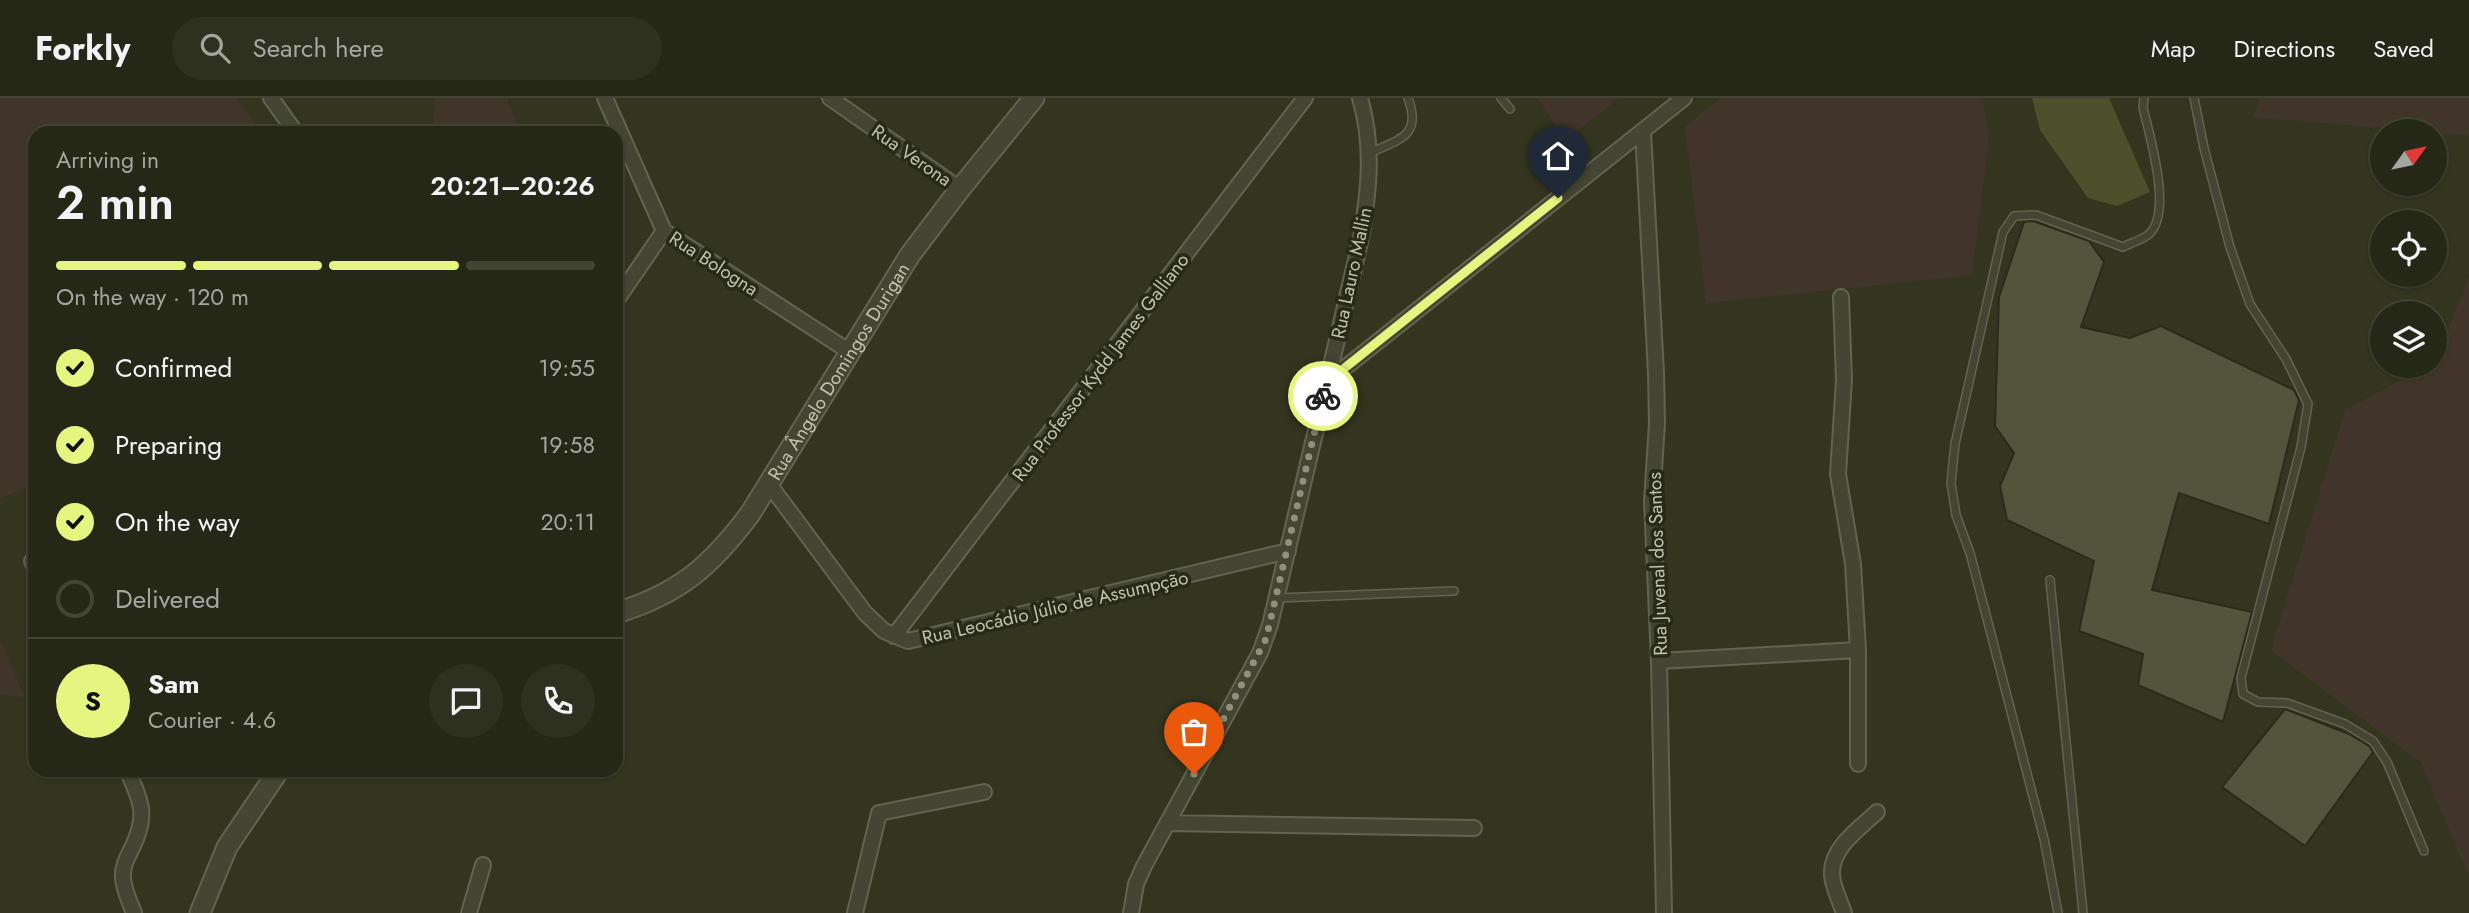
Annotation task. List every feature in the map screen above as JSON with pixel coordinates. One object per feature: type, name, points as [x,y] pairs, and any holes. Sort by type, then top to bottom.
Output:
[{"type":"street","points":[[271,98],[291,126]]},
{"type":"street","name":"Rua Bologna","points":[[605,98],[617,126]]},
{"type":"street","name":"Rua Verona","points":[[830,98],[960,189]]},
{"type":"street","name":"Rua Ângelo Domingos Durigan","points":[[623,611],[668,593],[712,559],[742,525],[911,255],[960,189],[1034,98]]},
{"type":"street","name":"Rua Professor Kydd James Galliano","points":[[894,636],[1305,98]]},
{"type":"street","name":"Rua Lauro Mallin","points":[[1131,913],[1136,884],[1266,639],[1361,238],[1370,175],[1370,153],[1366,118],[1360,98]]},
{"type":"street","points":[[1327,382],[1684,98]]},
{"type":"street","name":"Rua Juvenal dos Santos","points":[[1643,131],[1656,373],[1657,423],[1652,501],[1659,662],[1664,913]]},
{"type":"street","name":"Rua Bologna","points":[[623,139],[664,231],[850,352]]},
{"type":"street","points":[[623,290],[664,231]]},
{"type":"street","points":[[1841,297],[1844,380],[1838,474],[1852,547],[1858,650],[1858,764]]},
{"type":"street","name":"Rua Leocádio Júlio de Assumpção","points":[[769,484],[865,613],[874,623],[894,636],[908,641],[1288,551]]},
{"type":"street","points":[[1659,662],[1858,650]]},
{"type":"street","points":[[130,777],[143,812],[141,828],[122,874],[134,913]]},
{"type":"street","points":[[200,913],[227,847],[274,777]]},
{"type":"street","points":[[855,913],[879,813],[984,792]]},
{"type":"street","points":[[1844,913],[1833,880],[1834,862],[1843,845],[1877,812]]},
{"type":"street","points":[[1167,823],[1474,828]]},
{"type":"street","points":[[469,913],[483,865]]},
{"type":"lane","points":[[1370,153],[1406,136],[1413,124],[1413,112],[1408,98]]},
{"type":"lane","points":[[1501,98],[1510,109]]},
{"type":"lane","points":[[2058,913],[2044,839],[1970,553],[1956,515],[1951,483],[1955,444],[2003,232],[2014,216],[2036,215],[2123,247],[2150,234],[2161,209],[2158,177],[2143,107],[2144,98]]},
{"type":"lane","points":[[2194,98],[2230,247],[2250,304],[2286,359],[2308,404],[2301,447],[2241,678],[2243,694],[2258,702],[2287,703],[2345,723],[2373,741],[2387,762],[2424,851]]},
{"type":"lane","points":[[2050,579],[2083,913]]},
{"type":"lane","points":[[1277,598],[1454,591]]},
{"type":"shaded area","points":[[0,98],[237,98],[256,126],[28,126],[28,486],[0,499]]},
{"type":"shaded area","points":[[435,98],[507,98],[517,126],[433,126]]},
{"type":"shaded area","points":[[1537,98],[1619,98],[1566,140]]},
{"type":"shaded area","points":[[1720,98],[1983,98],[1989,140],[1972,275],[1706,303],[1685,127]]},
{"type":"shaded area","points":[[2032,98],[2109,98],[2150,192],[2117,206],[2088,198],[2040,130]]},
{"type":"shaded area","points":[[2260,98],[2469,98],[2469,135],[2447,133],[2447,119],[2370,119],[2370,127],[2253,117]]},
{"type":"shaded area","points":[[2469,277],[2469,877],[2421,763],[2271,650],[2345,410],[2405,378],[2447,378],[2447,333]]},
{"type":"shaded area","points":[[0,640],[25,698],[0,694]]},
{"type":"building","points":[[2033,221],[2089,241],[2104,262],[2081,327],[2130,338],[2161,326],[2294,390],[2299,400],[2269,524],[2179,493],[2152,590],[2252,612],[2223,722],[2138,685],[2143,654],[2079,631],[2094,561],[2007,520],[2000,486],[2014,453],[1995,426],[1999,297],[2024,222]]},
{"type":"building","points":[[2285,709],[2349,734],[2369,746],[2373,752],[2305,846],[2222,787]]},
{"type":"way so far","points":[[1194,774],[1266,639],[1323,396]]},
{"type":"route","points":[[1323,396],[1327,382],[1558,198]]}]
